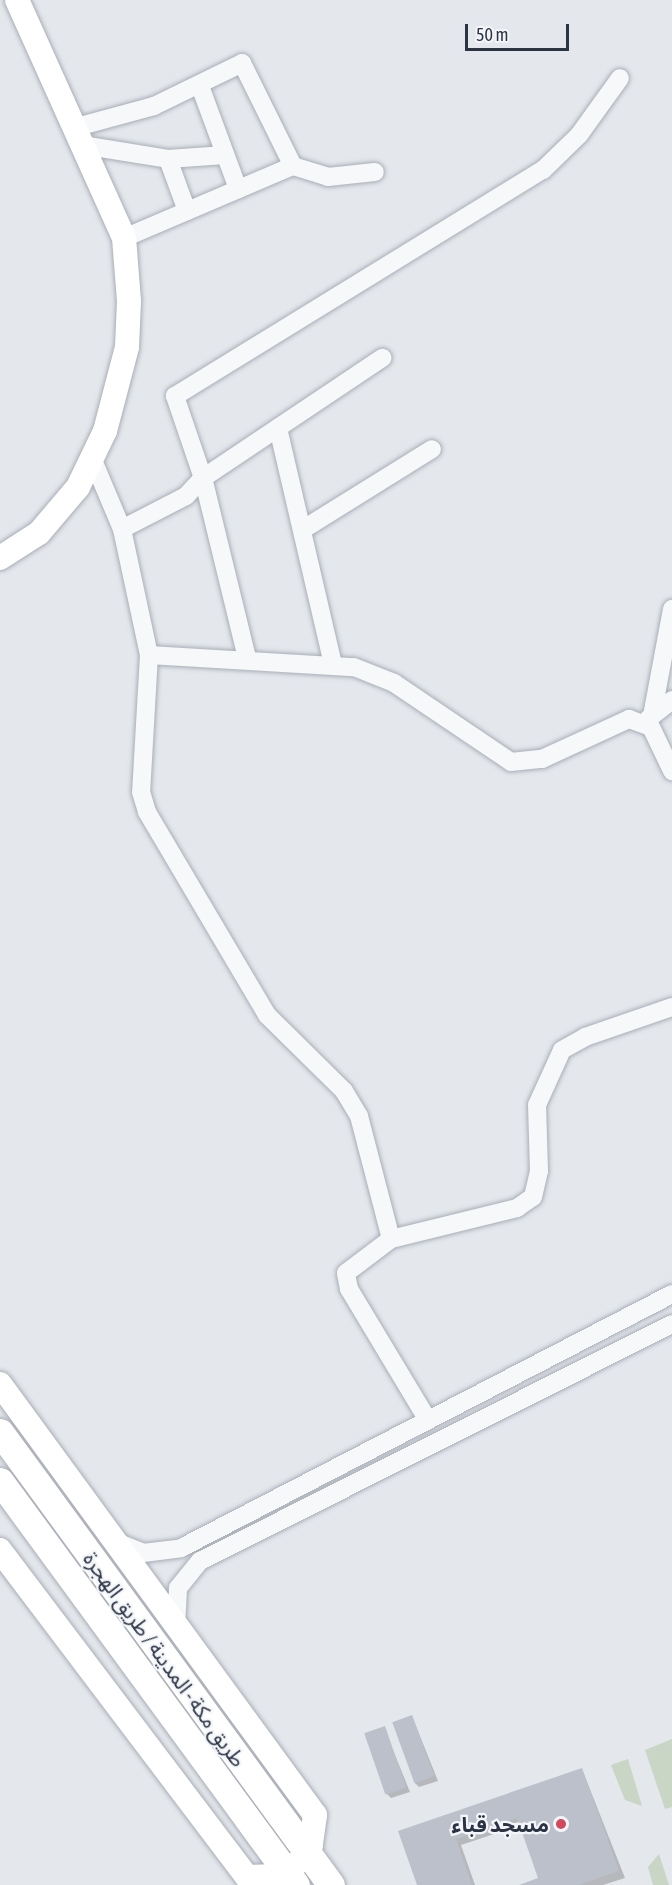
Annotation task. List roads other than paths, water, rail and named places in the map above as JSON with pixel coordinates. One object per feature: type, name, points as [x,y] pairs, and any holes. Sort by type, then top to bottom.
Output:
[{"type":"highway","name":"طريق مكة - المدينة / طريق الهجرة","points":[[0,1432],[331,1885]]},
{"type":"highway","name":"طريق مكة - المدينة / طريق الهجرة","points":[[0,1481],[296,1885]]},
{"type":"main road","points":[[0,558],[39,534],[78,487],[105,430],[127,347],[124,238],[17,0]]},
{"type":"main road","points":[[0,1384],[108,1538],[315,1815],[311,1845],[303,1858],[278,1876],[247,1877],[236,1866],[0,1550]]},
{"type":"street","points":[[77,137],[115,119],[200,86],[244,64],[293,166]]},
{"type":"street","points":[[247,658],[203,478],[175,396],[543,170],[579,135],[620,78]]},
{"type":"street","points":[[200,86],[238,189]]},
{"type":"street","points":[[77,137],[168,159],[225,155]]},
{"type":"street","points":[[168,159],[187,211]]},
{"type":"street","points":[[124,238],[293,166],[328,177],[375,172]]},
{"type":"street","points":[[122,529],[186,496],[203,478],[382,358]]},
{"type":"street","points":[[278,429],[333,664]]},
{"type":"street","points":[[302,530],[432,448]]},
{"type":"street","points":[[92,458],[122,529],[149,655],[141,792],[147,813],[267,1014],[344,1090],[359,1116],[391,1239]]},
{"type":"street","points":[[672,609],[647,719],[672,771]]},
{"type":"street","points":[[149,655],[333,664],[394,683],[511,762],[542,759],[629,718],[647,719],[672,700]]},
{"type":"street","points":[[426,1417],[349,1289],[346,1273],[353,1264],[391,1239],[518,1208],[532,1197],[539,1171],[537,1105],[562,1050],[585,1036],[672,1007]]},
{"type":"street","points":[[108,1538],[143,1553],[181,1548],[426,1417],[672,1294]]},
{"type":"street","points":[[616,1322],[626,1346]]},
{"type":"street","points":[[176,1629],[178,1588],[200,1561],[382,1467],[672,1324]]},
{"type":"street","points":[[371,1447],[382,1467]]},
{"type":"place","name":"مسجد قباء","points":[[561,1824]]}]
